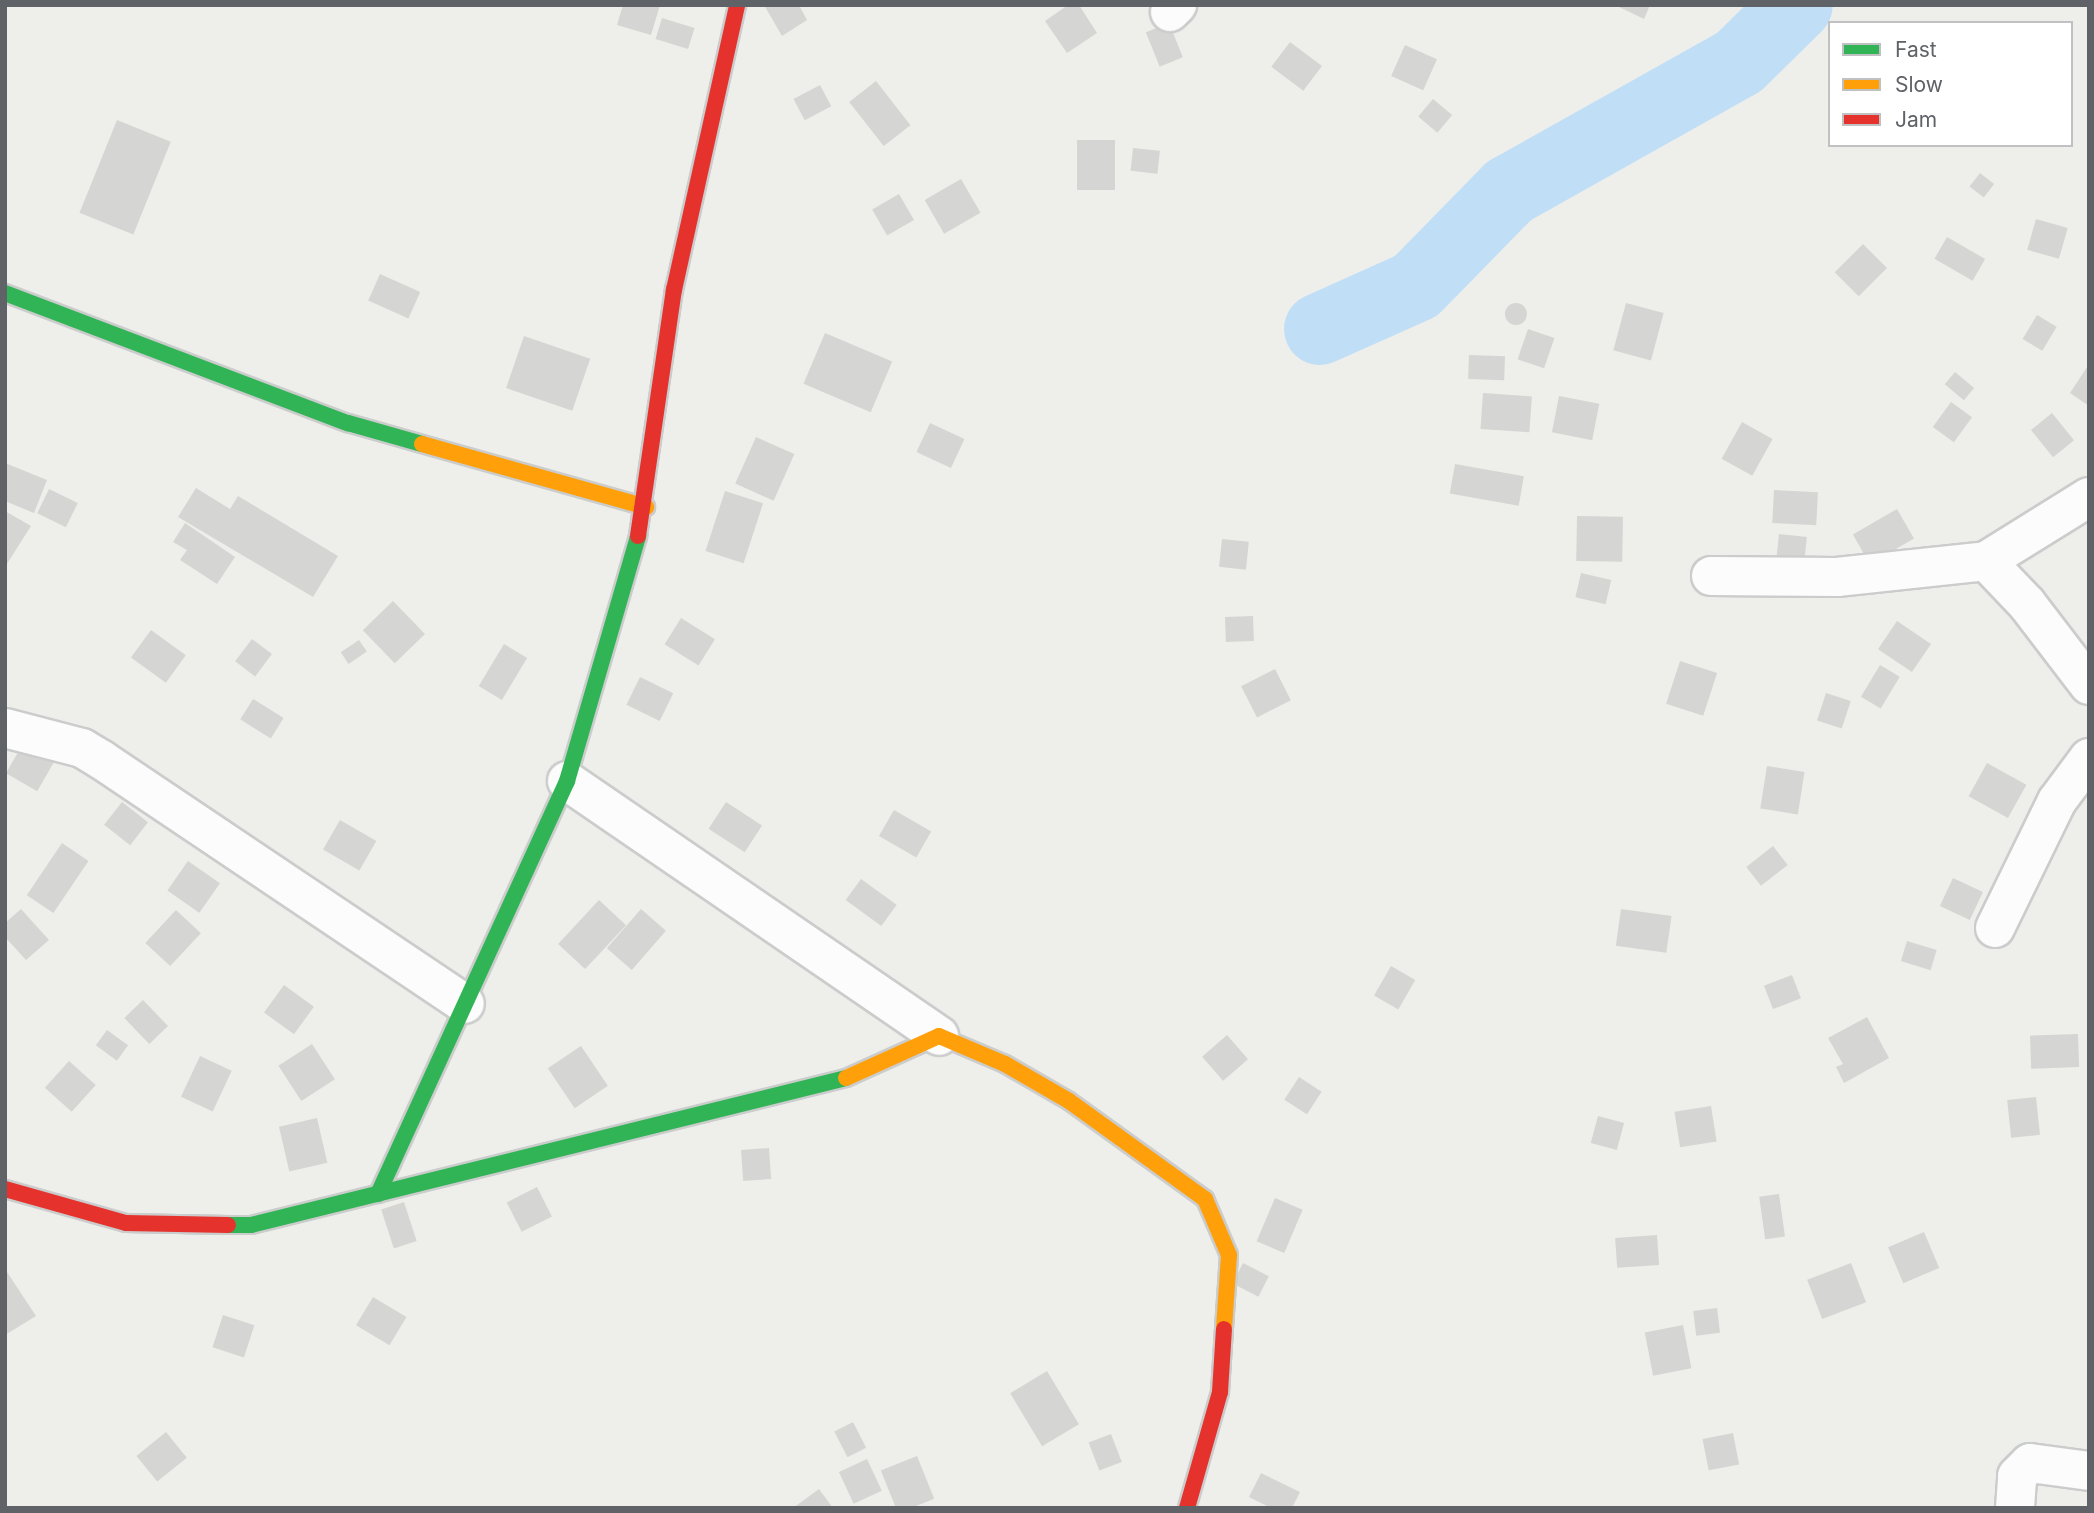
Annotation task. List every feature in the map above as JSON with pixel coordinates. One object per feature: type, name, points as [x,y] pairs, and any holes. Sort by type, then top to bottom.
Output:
[{"type":"street","points":[[378,1194],[567,781],[646,507],[674,290],[737,5]]},
{"type":"street","points":[[5,293],[348,423],[646,507]]},
{"type":"street","points":[[1711,576],[1849,577],[1986,561],[2089,497]]},
{"type":"street","points":[[1986,561],[2089,685]]},
{"type":"street","points":[[5,728],[82,748],[102,760],[465,1004]]},
{"type":"street","points":[[1995,928],[2057,801],[2089,758]]},
{"type":"street","points":[[567,781],[939,1036],[1005,1064],[1069,1101],[1205,1199],[1221,1227],[1229,1255],[1220,1392],[1187,1508]]},
{"type":"street","points":[[5,1189],[126,1223],[251,1225],[654,1122],[803,1091],[874,1069],[939,1036]]},
{"type":"street","points":[[2014,1508],[2017,1476],[2030,1463],[2089,1471]]},
{"type":"building","points":[[623,5],[660,5],[651,35],[617,25]]},
{"type":"building","points":[[764,5],[799,5],[807,20],[782,36]]},
{"type":"building","points":[[1068,5],[1079,5],[1097,33],[1067,53],[1045,21]]},
{"type":"building","points":[[1615,5],[1650,5],[1644,19]]},
{"type":"building","points":[[662,18],[695,28],[688,49],[656,39]]},
{"type":"building","points":[[1169,23],[1183,57],[1160,67],[1146,32]]},
{"type":"building","points":[[1290,42],[1322,66],[1303,91],[1271,67]]},
{"type":"building","points":[[1405,45],[1437,59],[1423,90],[1391,76]]},
{"type":"building","points":[[876,81],[910,125],[884,146],[849,102]]},
{"type":"building","points":[[820,85],[831,106],[805,120],[794,99]]},
{"type":"building","points":[[1433,99],[1452,115],[1437,133],[1418,117]]},
{"type":"building","points":[[117,120],[171,142],[133,234],[80,213]]},
{"type":"building","points":[[1077,140],[1115,140],[1115,190],[1077,190]]},
{"type":"building","points":[[1133,148],[1160,151],[1157,174],[1131,171]]},
{"type":"building","points":[[1980,173],[1994,184],[1984,197],[1970,186]]},
{"type":"building","points":[[961,179],[980,213],[944,234],[925,200]]},
{"type":"building","points":[[899,194],[914,220],[887,235],[872,210]]},
{"type":"building","points":[[2036,219],[2068,228],[2059,259],[2027,250]]},
{"type":"building","points":[[1947,237],[1985,259],[1973,281],[1934,259]]},
{"type":"building","points":[[1863,244],[1887,268],[1859,296],[1835,272]]},
{"type":"building","points":[[380,274],[420,292],[408,318],[368,300]]},
{"type":"building","points":[[1516,303],[1524,306],[1527,314],[1524,322],[1516,325],[1508,322],[1505,314],[1508,306]]},
{"type":"building","points":[[1626,303],[1664,313],[1651,360],[1613,350]]},
{"type":"building","points":[[2037,315],[2057,327],[2042,351],[2023,339]]},
{"type":"building","points":[[1528,329],[1554,338],[1544,368],[1518,359]]},
{"type":"building","points":[[825,333],[892,362],[871,412],[804,384]]},
{"type":"building","points":[[524,336],[590,359],[572,411],[506,388]]},
{"type":"building","points":[[1469,355],[1505,356],[1504,380],[1468,379]]},
{"type":"building","points":[[2089,364],[2089,406],[2070,393]]},
{"type":"building","points":[[1955,372],[1974,388],[1964,400],[1945,384]]},
{"type":"building","points":[[1483,393],[1532,396],[1529,432],[1480,429]]},
{"type":"building","points":[[1559,396],[1599,404],[1592,440],[1552,432]]},
{"type":"building","points":[[1951,402],[1972,417],[1954,442],[1933,427]]},
{"type":"building","points":[[2052,413],[2074,440],[2053,457],[2031,430]]},
{"type":"building","points":[[1742,422],[1773,439],[1752,476],[1722,459]]},
{"type":"building","points":[[930,423],[964,439],[951,468],[916,452]]},
{"type":"building","points":[[756,437],[794,454],[774,501],[735,484]]},
{"type":"building","points":[[5,463],[47,480],[34,513],[5,501]]},
{"type":"building","points":[[1455,464],[1524,476],[1519,506],[1450,494]]},
{"type":"building","points":[[196,488],[230,509],[238,496],[338,556],[313,597],[178,517]]},
{"type":"building","points":[[49,489],[78,503],[66,527],[37,513]]},
{"type":"building","points":[[1774,490],[1818,492],[1816,525],[1772,523]]},
{"type":"building","points":[[725,491],[763,503],[744,563],[706,551]]},
{"type":"building","points":[[1897,509],[1914,538],[1870,564],[1853,534]]},
{"type":"building","points":[[5,511],[31,526],[5,567]]},
{"type":"building","points":[[1577,516],[1623,517],[1622,562],[1576,561]]},
{"type":"building","points":[[185,523],[235,557],[217,584],[180,560],[187,550],[173,542]]},
{"type":"building","points":[[1779,534],[1807,537],[1804,566],[1776,563]]},
{"type":"building","points":[[1222,539],[1249,542],[1246,570],[1219,567]]},
{"type":"building","points":[[1581,573],[1611,580],[1606,604],[1575,597]]},
{"type":"building","points":[[393,601],[425,634],[395,663],[363,630]]},
{"type":"building","points":[[1253,616],[1254,641],[1226,642],[1225,617]]},
{"type":"building","points":[[681,618],[715,639],[698,665],[665,644]]},
{"type":"building","points":[[1897,621],[1931,644],[1912,672],[1878,649]]},
{"type":"building","points":[[151,630],[186,655],[166,683],[131,658]]},
{"type":"building","points":[[252,639],[272,654],[255,676],[235,661]]},
{"type":"building","points":[[359,640],[367,652],[349,664],[341,652]]},
{"type":"building","points":[[504,644],[527,658],[502,700],[479,686]]},
{"type":"building","points":[[1680,661],[1717,673],[1703,716],[1666,704]]},
{"type":"building","points":[[1880,665],[1900,677],[1881,709],[1861,697]]},
{"type":"building","points":[[1275,669],[1291,700],[1257,717],[1241,686]]},
{"type":"building","points":[[640,677],[673,693],[660,721],[626,705]]},
{"type":"building","points":[[1826,693],[1851,701],[1842,729],[1817,721]]},
{"type":"building","points":[[253,699],[284,718],[271,738],[240,719]]},
{"type":"building","points":[[24,742],[55,760],[37,791],[6,773]]},
{"type":"building","points":[[1987,763],[2026,785],[2008,818],[1969,796]]},
{"type":"building","points":[[1767,766],[1805,772],[1798,814],[1760,808]]},
{"type":"building","points":[[122,802],[148,822],[130,845],[104,825]]},
{"type":"building","points":[[726,802],[762,825],[745,852],[709,829]]},
{"type":"building","points":[[894,810],[931,832],[916,857],[879,836]]},
{"type":"building","points":[[340,820],[376,841],[359,870],[323,849]]},
{"type":"building","points":[[62,843],[89,861],[53,913],[27,895]]},
{"type":"building","points":[[1773,846],[1788,865],[1761,886],[1746,867]]},
{"type":"building","points":[[188,861],[220,883],[199,913],[167,890]]},
{"type":"building","points":[[1953,878],[1983,892],[1970,920],[1940,906]]},
{"type":"building","points":[[861,879],[897,905],[881,926],[846,900]]},
{"type":"building","points":[[599,900],[626,925],[585,969],[558,944]]},
{"type":"building","points":[[21,909],[49,940],[26,960],[5,937],[5,923]]},
{"type":"building","points":[[641,909],[666,931],[632,970],[607,948]]},
{"type":"building","points":[[1621,909],[1672,916],[1666,953],[1616,946]]},
{"type":"building","points":[[176,910],[201,933],[170,966],[145,943]]},
{"type":"building","points":[[1907,941],[1937,950],[1931,970],[1901,961]]},
{"type":"building","points":[[1391,966],[1415,980],[1398,1009],[1374,995]]},
{"type":"building","points":[[1792,975],[1801,998],[1773,1009],[1764,986]]},
{"type":"building","points":[[284,985],[314,1007],[294,1034],[264,1013]]},
{"type":"building","points":[[143,1000],[168,1026],[149,1044],[124,1018]]},
{"type":"building","points":[[1867,1017],[1889,1058],[1844,1083],[1836,1067],[1843,1064],[1828,1038]]},
{"type":"building","points":[[107,1030],[128,1045],[117,1061],[96,1045]]},
{"type":"building","points":[[2078,1034],[2079,1067],[2031,1069],[2030,1036]]},
{"type":"building","points":[[1227,1035],[1248,1059],[1223,1081],[1202,1057]]},
{"type":"building","points":[[312,1044],[335,1079],[301,1101],[278,1066]]},
{"type":"building","points":[[581,1046],[608,1086],[575,1108],[548,1068]]},
{"type":"building","points":[[200,1056],[232,1071],[213,1112],[181,1097]]},
{"type":"building","points":[[69,1061],[96,1085],[72,1112],[45,1088]]},
{"type":"building","points":[[1299,1077],[1322,1092],[1307,1114],[1284,1100]]},
{"type":"building","points":[[2036,1097],[2040,1135],[2011,1138],[2007,1100]]},
{"type":"building","points":[[1711,1106],[1717,1142],[1680,1147],[1674,1112]]},
{"type":"building","points":[[1598,1116],[1624,1123],[1617,1150],[1591,1143]]},
{"type":"building","points":[[317,1118],[327,1163],[289,1172],[279,1127]]},
{"type":"building","points":[[769,1148],[771,1179],[743,1181],[741,1150]]},
{"type":"building","points":[[537,1187],[552,1216],[522,1232],[507,1202]]},
{"type":"building","points":[[1779,1194],[1785,1237],[1765,1239],[1759,1197]]},
{"type":"building","points":[[1275,1198],[1303,1210],[1284,1253],[1257,1241]]},
{"type":"building","points":[[404,1202],[417,1241],[394,1248],[381,1209]]},
{"type":"building","points":[[1924,1232],[1939,1268],[1903,1283],[1888,1247]]},
{"type":"building","points":[[1657,1235],[1659,1265],[1617,1268],[1615,1238]]},
{"type":"building","points":[[1243,1263],[1269,1276],[1258,1297],[1233,1283]]},
{"type":"building","points":[[1851,1263],[1866,1302],[1822,1319],[1807,1280]]},
{"type":"building","points":[[5,1269],[36,1316],[5,1335]]},
{"type":"building","points":[[373,1297],[406,1317],[389,1345],[356,1325]]},
{"type":"building","points":[[1717,1308],[1720,1333],[1696,1336],[1693,1311]]},
{"type":"building","points":[[223,1315],[254,1325],[244,1358],[212,1347]]},
{"type":"building","points":[[1683,1325],[1691,1368],[1653,1376],[1645,1332]]},
{"type":"building","points":[[1047,1371],[1079,1424],[1042,1446],[1010,1393]]},
{"type":"building","points":[[853,1422],[866,1448],[847,1457],[834,1432]]},
{"type":"building","points":[[166,1432],[187,1458],[157,1482],[136,1456]]},
{"type":"building","points":[[1733,1433],[1739,1464],[1709,1470],[1703,1439]]},
{"type":"building","points":[[1111,1434],[1122,1462],[1099,1471],[1089,1443]]},
{"type":"building","points":[[917,1456],[934,1499],[911,1508],[896,1508],[881,1471]]},
{"type":"building","points":[[867,1459],[882,1491],[854,1504],[839,1472]]},
{"type":"building","points":[[1261,1473],[1300,1492],[1292,1508],[1271,1508],[1249,1497]]},
{"type":"building","points":[[819,1489],[833,1508],[793,1508]]},
{"type":"waterway","points":[[1320,329],[1416,286],[1509,191],[1739,62],[1797,5]]},
{"type":"traffic: fast","points":[[5,293],[348,423],[422,444]]},
{"type":"traffic: fast","points":[[378,1194],[567,781],[638,536]]},
{"type":"traffic: fast","points":[[228,1225],[251,1225],[846,1078]]},
{"type":"traffic: slow","points":[[422,444],[646,507]]},
{"type":"traffic: slow","points":[[846,1078],[939,1036],[1005,1064],[1069,1101],[1205,1199],[1229,1255],[1224,1329]]},
{"type":"traffic: jam","points":[[638,536],[674,290],[737,5]]},
{"type":"traffic: jam","points":[[5,1189],[126,1223],[228,1225]]},
{"type":"traffic: jam","points":[[1187,1508],[1220,1392],[1224,1329]]}]
